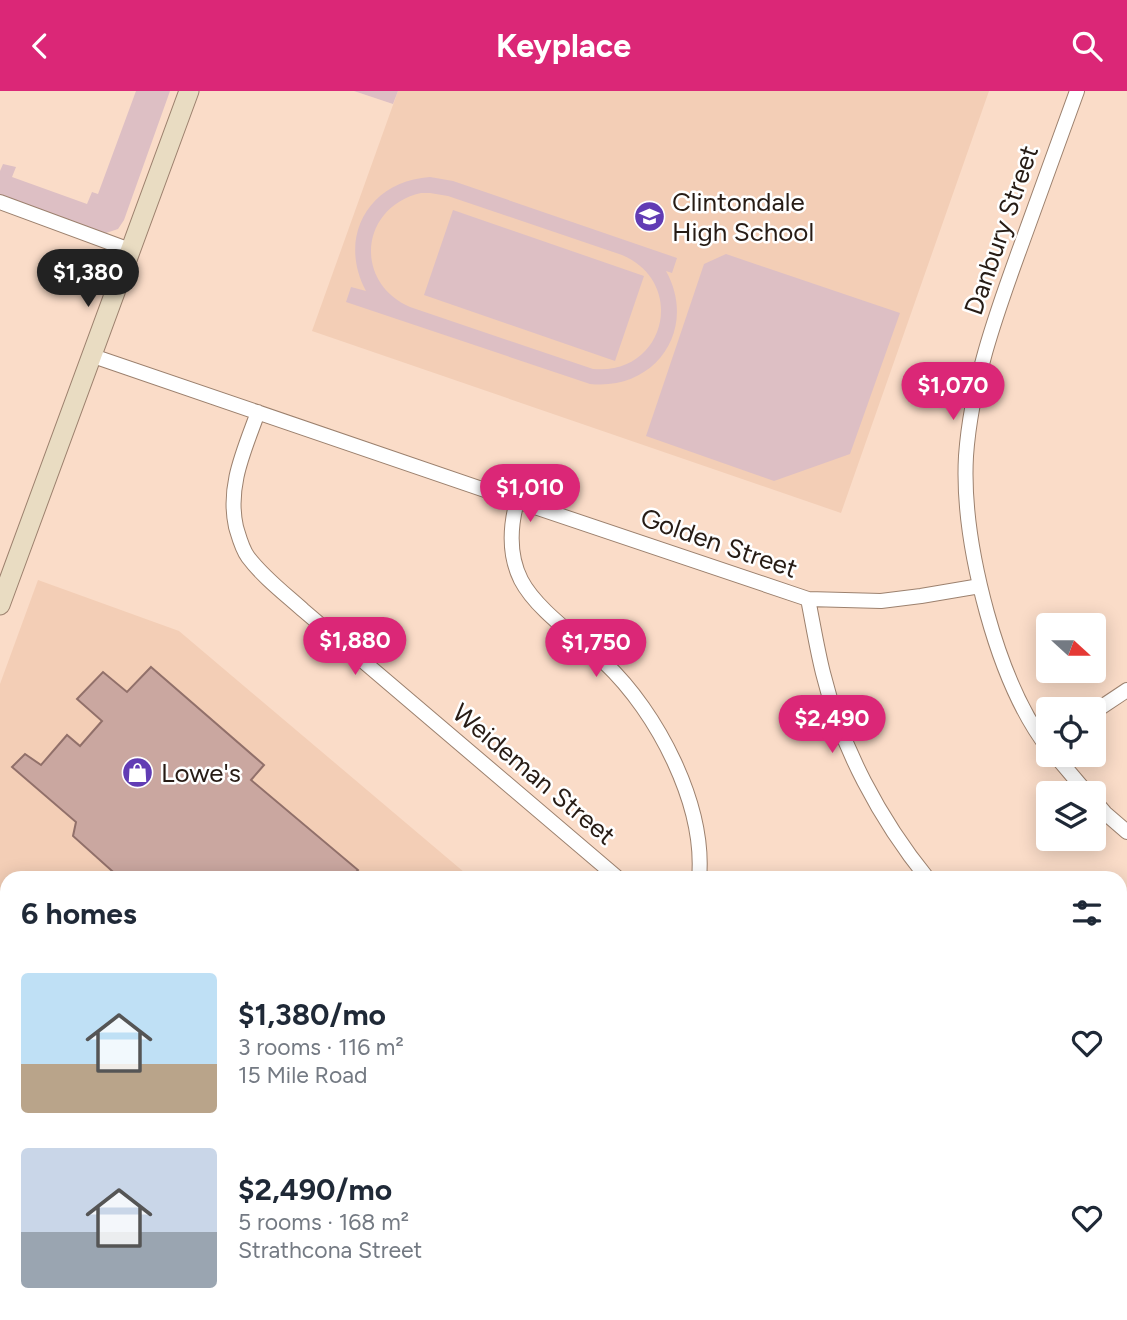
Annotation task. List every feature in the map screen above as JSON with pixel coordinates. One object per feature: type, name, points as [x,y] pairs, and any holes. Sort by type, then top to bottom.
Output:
[{"type":"main road","points":[[0,605],[189,91]]},
{"type":"street","name":"Danbury Street","points":[[1036,728],[1012,685],[995,644],[979,586],[970,537],[966,456],[978,378],[1009,279],[1077,91]]},
{"type":"street","points":[[0,202],[130,250]]},
{"type":"street","name":"Golden Street","points":[[93,356],[808,599],[881,601],[979,586]]},
{"type":"street","name":"Weideman Street","points":[[258,412],[233,488],[233,512],[246,555],[303,610],[610,871]]},
{"type":"street","points":[[517,501],[512,531],[513,558],[522,580],[534,599],[621,680],[651,719],[676,767],[690,803],[698,837],[700,871]]},
{"type":"street","points":[[808,599],[823,674],[851,755],[879,807],[923,871]]},
{"type":"street","points":[[1106,704],[1127,690]]},
{"type":"street","name":"Danbury Street","points":[[1066,767],[1077,781]]},
{"type":"street","points":[[1106,814],[1127,832]]},
{"type":"shaded area","points":[[136,91],[170,91],[124,220],[118,229],[103,234],[0,196],[0,171],[3,164],[16,167],[12,177],[87,204],[92,192],[98,194]]},
{"type":"shaded area","points":[[354,91],[398,91],[393,104]]},
{"type":"shaded area","name":"Clintondale High School","points":[[398,91],[989,91],[841,513],[312,331]]},
{"type":"shaded area","points":[[430,177],[453,181],[677,258],[672,273],[666,271],[675,293],[677,314],[673,334],[665,352],[651,367],[634,377],[614,384],[590,384],[346,302],[351,287],[366,291],[358,271],[355,251],[357,232],[364,215],[375,201],[390,189],[409,181]],"holes":[[[421,193],[448,196],[622,255],[643,268],[655,286],[661,305],[659,325],[651,343],[637,358],[618,367],[593,369],[410,307],[392,295],[379,281],[372,264],[371,246],[376,229],[386,213],[401,201]]]},
{"type":"shaded area","points":[[453,210],[644,276],[615,361],[424,295]]},
{"type":"shaded area","points":[[726,254],[900,313],[850,454],[774,481],[646,436],[704,264]]},
{"type":"shaded area","points":[[38,580],[179,631],[463,871],[0,871],[0,684]]},
{"type":"building","name":"Lowe's","points":[[151,667],[264,765],[251,780],[358,870],[112,871],[73,836],[76,822],[12,767],[25,754],[41,765],[67,735],[80,746],[102,721],[77,699],[103,672],[127,692]]},
{"type":"place","name":"Clintondale High School","points":[[649,217]]},
{"type":"place","name":"Lowe's","points":[[138,773]]}]
